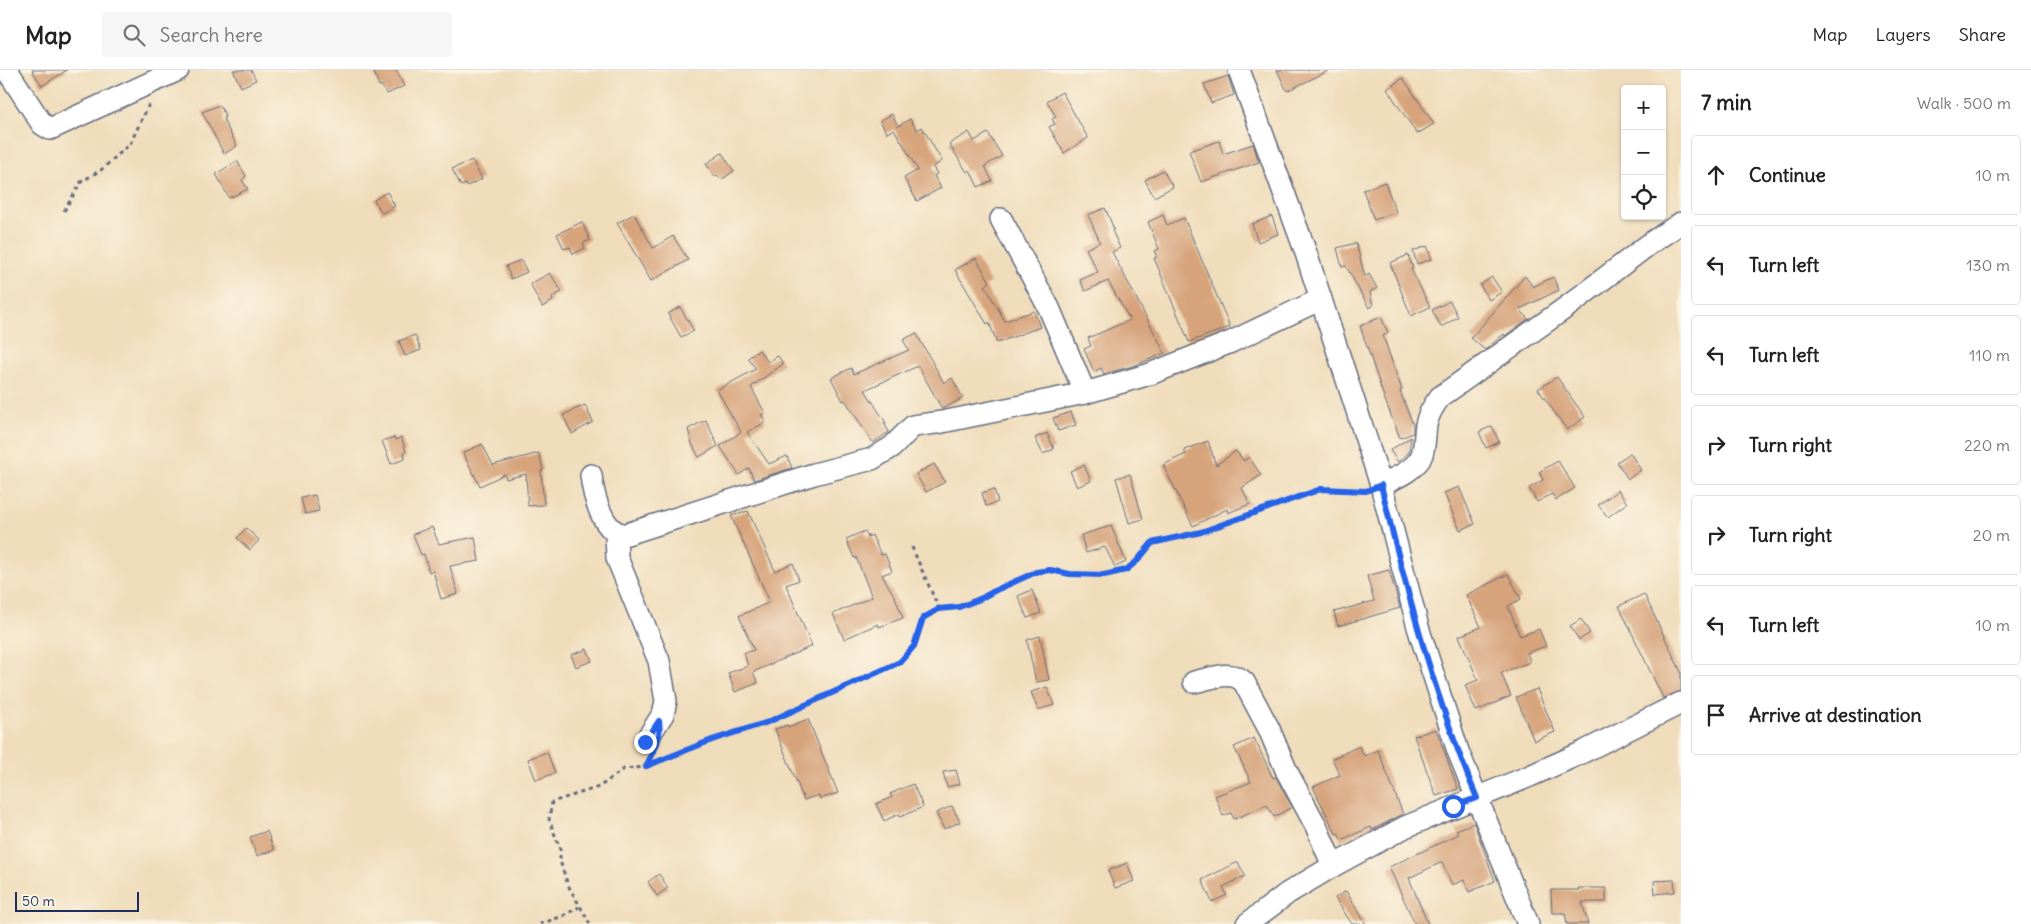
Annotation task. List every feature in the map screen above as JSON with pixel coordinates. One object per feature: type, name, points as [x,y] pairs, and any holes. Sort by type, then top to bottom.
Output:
[{"type":"street","points":[[7,70],[42,124],[50,129],[178,70]]},
{"type":"street","points":[[1240,70],[1321,299],[1381,485],[1418,627],[1458,752],[1528,924]]},
{"type":"street","points":[[1001,219],[1049,308],[1085,394]]},
{"type":"street","points":[[1381,485],[1403,475],[1419,460],[1425,444],[1427,419],[1440,397],[1568,306],[1652,242],[1681,223]]},
{"type":"street","points":[[590,475],[598,506],[609,527],[622,535],[635,532],[814,474],[872,459],[892,447],[913,426],[1085,394],[1150,374],[1189,359],[1321,299]]},
{"type":"street","points":[[616,533],[617,558],[659,661],[666,701],[663,714],[649,746]]},
{"type":"street","points":[[1194,682],[1229,675],[1237,676],[1244,682],[1269,729],[1287,772],[1316,826],[1333,866]]},
{"type":"street","points":[[1247,924],[1288,893],[1333,866],[1419,821],[1579,754],[1681,704]]},
{"type":"path","points":[[64,211],[80,182],[102,170],[130,144],[151,101]]},
{"type":"path","points":[[590,924],[568,885],[560,861],[560,849],[549,819],[552,802],[599,787],[624,769],[646,766],[712,740],[768,722],[900,662],[914,646],[923,618],[939,609],[959,607],[1036,572],[1050,570],[1070,574],[1104,575],[1126,570],[1137,561],[1152,543],[1201,532],[1321,489],[1366,491],[1381,485]]},
{"type":"path","points":[[911,545],[939,609]]},
{"type":"path","points":[[646,766],[649,746]]},
{"type":"path","points":[[540,924],[563,916],[579,907]]},
{"type":"building","points":[[32,70],[67,70],[42,86]]},
{"type":"building","points":[[233,70],[251,70],[256,80],[241,87]]},
{"type":"building","points":[[373,70],[396,70],[404,86],[387,94],[381,85],[379,86]]},
{"type":"building","points":[[1277,70],[1330,70],[1287,91]]},
{"type":"building","points":[[1228,76],[1234,95],[1211,103],[1204,84]]},
{"type":"building","points":[[1403,78],[1434,124],[1417,134],[1387,89]]},
{"type":"building","points":[[1062,92],[1088,138],[1064,153],[1049,127],[1055,124],[1052,119],[1056,117],[1047,101]]},
{"type":"building","points":[[219,105],[225,114],[224,121],[237,146],[224,154],[202,112]]},
{"type":"building","points":[[892,114],[898,126],[910,119],[917,130],[922,127],[942,161],[933,167],[937,174],[934,176],[941,188],[917,201],[904,178],[918,170],[894,129],[887,133],[880,121]]},
{"type":"building","points":[[969,132],[974,141],[988,133],[1002,156],[985,166],[992,181],[978,187],[970,170],[967,172],[949,144]]},
{"type":"building","points":[[1219,141],[1223,154],[1253,144],[1259,162],[1201,182],[1189,151]]},
{"type":"building","points":[[722,153],[734,171],[721,180],[717,175],[715,177],[706,164]]},
{"type":"building","points":[[472,160],[482,179],[467,186],[466,184],[461,186],[452,169]]},
{"type":"building","points":[[237,161],[246,176],[242,180],[248,189],[229,198],[216,174]]},
{"type":"building","points":[[1163,170],[1173,187],[1154,197],[1145,180]]},
{"type":"building","points":[[1385,182],[1396,212],[1374,220],[1363,190]]},
{"type":"building","points":[[387,192],[395,206],[382,213],[374,200]]},
{"type":"building","points":[[1105,208],[1120,248],[1112,252],[1165,353],[1136,365],[1104,374],[1101,368],[1094,372],[1084,349],[1091,346],[1088,338],[1130,320],[1108,281],[1085,291],[1080,280],[1098,272],[1086,249],[1100,242],[1088,215]]},
{"type":"building","points":[[634,214],[653,248],[673,236],[688,260],[651,281],[617,223]]},
{"type":"building","points":[[1163,215],[1167,225],[1184,218],[1230,327],[1189,342],[1154,258],[1157,257],[1154,251],[1159,249],[1148,222]]},
{"type":"building","points":[[1272,216],[1278,234],[1258,242],[1252,224]]},
{"type":"building","points":[[582,222],[590,240],[583,243],[585,248],[573,254],[570,247],[564,249],[557,234]]},
{"type":"building","points":[[1356,243],[1365,277],[1369,274],[1377,288],[1370,292],[1373,306],[1369,308],[1346,266],[1342,267],[1337,248]]},
{"type":"building","points":[[1427,246],[1432,259],[1417,264],[1413,251]]},
{"type":"building","points":[[1408,255],[1413,268],[1411,269],[1430,307],[1411,316],[1390,263]]},
{"type":"building","points":[[976,258],[990,282],[985,286],[1005,321],[1034,311],[1040,327],[997,343],[989,322],[987,324],[955,270]]},
{"type":"building","points":[[521,260],[527,272],[511,279],[506,266]]},
{"type":"building","points":[[550,273],[562,292],[552,297],[553,301],[542,307],[530,284]]},
{"type":"building","points":[[1525,276],[1533,287],[1553,277],[1559,290],[1520,309],[1528,319],[1505,336],[1504,334],[1485,350],[1471,338]]},
{"type":"building","points":[[1492,277],[1502,292],[1489,300],[1480,285]]},
{"type":"building","points":[[1450,301],[1458,317],[1441,327],[1432,310]]},
{"type":"building","points":[[680,307],[694,331],[681,337],[668,314]]},
{"type":"building","points":[[1381,317],[1388,333],[1383,336],[1413,425],[1413,433],[1400,438],[1360,326]]},
{"type":"building","points":[[916,333],[944,383],[952,378],[963,398],[942,409],[918,366],[865,390],[886,423],[884,423],[889,432],[873,443],[845,400],[843,401],[831,378],[851,368],[854,374],[909,350],[903,340]]},
{"type":"building","points":[[415,335],[421,350],[405,356],[399,341]]},
{"type":"building","points":[[759,350],[768,362],[778,356],[783,364],[751,387],[765,413],[761,415],[766,422],[747,432],[769,464],[787,456],[792,468],[754,480],[749,468],[739,475],[720,446],[741,432],[717,390],[756,369],[748,358]]},
{"type":"building","points":[[1557,377],[1585,417],[1567,430],[1538,389]]},
{"type":"building","points":[[585,405],[593,422],[572,434],[563,415]]},
{"type":"building","points":[[1071,412],[1076,425],[1058,431],[1053,418]]},
{"type":"building","points":[[706,420],[718,446],[699,457],[692,444],[688,429]]},
{"type":"building","points":[[1492,426],[1499,442],[1486,448],[1479,432]]},
{"type":"building","points":[[1047,433],[1054,449],[1043,454],[1035,438]]},
{"type":"building","points":[[394,437],[396,440],[401,437],[406,451],[404,453],[405,459],[391,464],[382,441]]},
{"type":"building","points":[[1411,437],[1409,452],[1398,462],[1390,450]]},
{"type":"building","points":[[1208,441],[1216,465],[1236,451],[1244,461],[1249,457],[1261,475],[1242,488],[1250,504],[1228,513],[1227,509],[1193,526],[1163,465],[1186,454],[1184,450]]},
{"type":"building","points":[[482,444],[493,465],[539,453],[543,470],[541,471],[544,505],[528,506],[526,474],[506,479],[505,474],[480,486],[463,453]]},
{"type":"building","points":[[1630,453],[1641,470],[1628,479],[1617,462]]},
{"type":"building","points":[[1558,461],[1575,488],[1556,500],[1552,494],[1537,502],[1529,488],[1543,480],[1539,472]]},
{"type":"building","points":[[934,464],[945,482],[926,492],[916,474]]},
{"type":"building","points":[[1084,465],[1091,481],[1077,487],[1070,471]]},
{"type":"building","points":[[1130,474],[1143,519],[1129,523],[1116,478]]},
{"type":"building","points":[[1459,487],[1475,524],[1460,530],[1444,493]]},
{"type":"building","points":[[994,489],[998,502],[986,506],[982,493]]},
{"type":"building","points":[[1618,490],[1627,503],[1608,517],[1598,505]]},
{"type":"building","points":[[315,495],[319,511],[305,514],[301,498]]},
{"type":"building","points":[[748,511],[775,571],[793,563],[799,580],[786,585],[812,646],[753,672],[758,683],[735,692],[728,673],[748,666],[744,653],[754,650],[739,616],[770,602],[731,516]]},
{"type":"building","points":[[1111,526],[1126,562],[1115,567],[1105,547],[1086,553],[1081,535]]},
{"type":"building","points":[[432,527],[439,544],[475,537],[479,561],[450,566],[458,594],[441,599],[433,571],[429,572],[424,554],[421,555],[413,534]]},
{"type":"building","points":[[246,528],[259,540],[250,550],[237,538]]},
{"type":"building","points":[[865,531],[868,537],[872,535],[881,555],[885,554],[892,571],[882,575],[895,597],[903,618],[879,627],[878,624],[844,639],[833,614],[872,597],[856,557],[854,558],[846,539]]},
{"type":"building","points":[[1389,570],[1400,608],[1338,626],[1334,612],[1374,601],[1367,576]]},
{"type":"building","points":[[1508,574],[1521,599],[1508,606],[1520,636],[1539,629],[1546,646],[1527,653],[1530,662],[1501,673],[1511,696],[1476,711],[1465,685],[1478,680],[1459,636],[1481,627],[1466,595]]},
{"type":"building","points":[[1032,590],[1041,613],[1027,618],[1018,596]]},
{"type":"building","points":[[1644,594],[1681,672],[1681,691],[1663,698],[1619,606]]},
{"type":"building","points":[[1581,619],[1590,633],[1579,640],[1570,626]]},
{"type":"building","points":[[1040,636],[1049,680],[1036,682],[1027,640]]},
{"type":"building","points":[[587,649],[592,661],[576,667],[571,655]]},
{"type":"building","points":[[1047,687],[1054,705],[1038,710],[1031,692]]},
{"type":"building","points":[[1537,689],[1555,732],[1534,741],[1516,697]]},
{"type":"building","points":[[808,719],[838,793],[820,799],[819,795],[804,800],[775,729],[788,725],[788,727]]},
{"type":"building","points":[[1436,729],[1458,789],[1436,796],[1414,736]]},
{"type":"building","points":[[1254,738],[1273,778],[1276,777],[1292,807],[1274,817],[1267,805],[1234,819],[1231,813],[1223,816],[1215,796],[1251,782],[1234,747]]},
{"type":"building","points":[[1359,746],[1364,756],[1378,750],[1403,814],[1372,830],[1371,827],[1341,840],[1338,833],[1336,834],[1313,787],[1340,775],[1332,759]]},
{"type":"building","points":[[547,752],[555,773],[536,780],[528,759]]},
{"type":"building","points":[[956,770],[960,784],[947,787],[943,772]]},
{"type":"building","points":[[913,784],[923,807],[900,817],[899,814],[884,821],[876,804],[892,797],[890,794]]},
{"type":"building","points":[[952,806],[960,822],[944,829],[936,813]]},
{"type":"building","points":[[1474,823],[1495,881],[1469,892],[1464,880],[1452,885],[1442,862],[1409,878],[1428,924],[1415,924],[1389,867],[1459,834],[1456,830]]},
{"type":"building","points":[[267,831],[274,850],[257,856],[250,837]]},
{"type":"building","points":[[1238,862],[1245,876],[1223,887],[1227,895],[1212,902],[1202,880]]},
{"type":"building","points":[[1127,863],[1134,881],[1115,888],[1108,871]]},
{"type":"building","points":[[659,874],[668,888],[657,896],[648,882]]},
{"type":"building","points":[[1674,880],[1675,892],[1655,894],[1654,881]]},
{"type":"building","points":[[1578,888],[1606,888],[1606,902],[1582,902],[1588,924],[1567,924],[1565,913],[1552,913],[1551,890],[1579,890]]},
{"type":"building","points":[[1346,891],[1366,924],[1352,924],[1335,898]]},
{"type":"route","points":[[645,742],[659,721],[661,732],[646,766],[712,740],[768,722],[872,673],[900,662],[914,646],[923,618],[939,609],[959,607],[980,599],[1036,572],[1050,570],[1070,574],[1104,575],[1126,570],[1137,561],[1152,543],[1201,532],[1321,489],[1366,491],[1381,485],[1418,627],[1458,752],[1477,798],[1453,806]]}]
